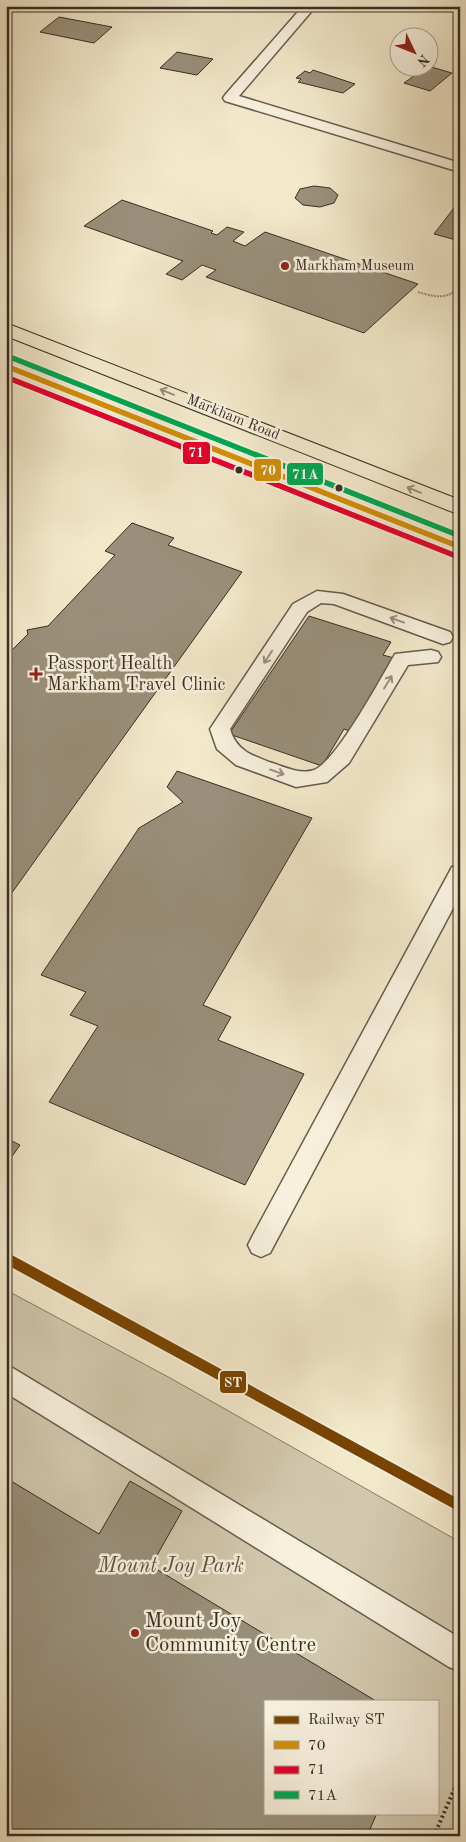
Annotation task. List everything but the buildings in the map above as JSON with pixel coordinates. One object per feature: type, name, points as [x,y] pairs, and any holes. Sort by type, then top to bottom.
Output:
[{"type":"main road","name":"Markham Road","points":[[6,329],[460,508]]},
{"type":"main road","points":[[6,366],[460,547]]},
{"type":"lane","points":[[310,6],[230,98],[460,168]]},
{"type":"lane","points":[[431,657],[402,659],[342,758],[320,777],[296,779],[243,760],[224,744],[220,729],[300,608],[316,597],[336,598],[443,636]]},
{"type":"lane","points":[[260,1245],[362,1061],[460,873]]},
{"type":"lane","points":[[6,1377],[460,1656]]},
{"type":"path","points":[[418,292],[439,298],[455,294],[460,287]]},
{"type":"path","points":[[434,1836],[460,1776]]},
{"type":"green space","name":"Mount Joy Park","points":[[6,1290],[172,1379],[460,1542],[460,1836],[6,1836]]},
{"type":"rail line","name":"ST","points":[[6,1258],[460,1506]]},
{"type":"transit line","name":"71A","points":[[10,357],[460,536]]},
{"type":"transit line","name":"70","points":[[6,366],[460,547]]},
{"type":"transit line","name":"71","points":[[6,377],[456,556]]},
{"type":"place","name":"Markham Museum","points":[[285,266]]},
{"type":"place","name":"Passport Health Markham Travel Clinic","points":[[36,674]]},
{"type":"place","name":"Mount Joy Community Centre","points":[[135,1633]]}]
